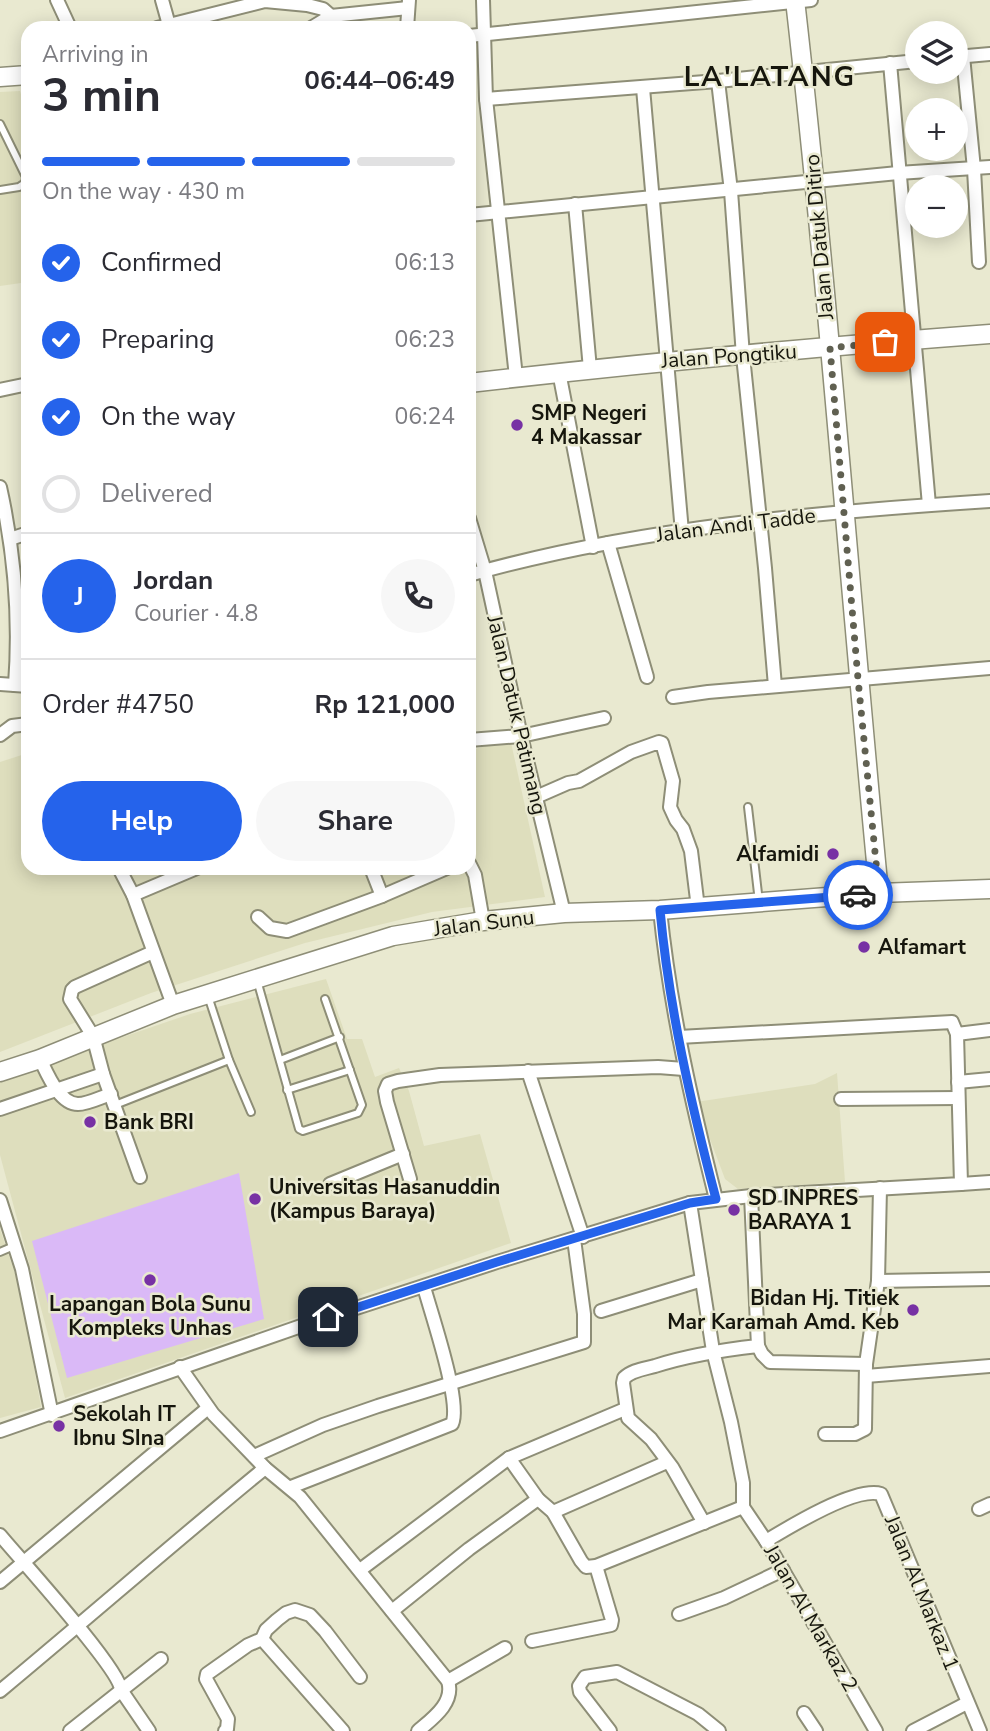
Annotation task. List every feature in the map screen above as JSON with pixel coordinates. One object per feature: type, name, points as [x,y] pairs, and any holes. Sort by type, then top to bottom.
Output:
[{"type":"street","points":[[57,0],[67,21]]},
{"type":"street","points":[[162,0],[163,21]]},
{"type":"street","points":[[483,0],[486,99],[516,377]]},
{"type":"street","points":[[183,21],[265,1],[307,5],[323,9],[331,16]]},
{"type":"street","points":[[476,36],[800,1]]},
{"type":"street","name":"Jalan Datuk Ditiro","points":[[800,1],[803,71],[879,893]]},
{"type":"street","points":[[323,21],[331,16],[409,4]]},
{"type":"street","points":[[968,56],[990,54]]},
{"type":"street","points":[[486,99],[643,88],[905,62]]},
{"type":"street","points":[[890,63],[929,505]]},
{"type":"street","points":[[0,77],[21,76]]},
{"type":"street","points":[[718,81],[731,191],[743,356],[775,687]]},
{"type":"street","points":[[963,84],[974,169],[979,262]]},
{"type":"street","points":[[643,88],[682,532]]},
{"type":"street","points":[[476,214],[898,173],[990,167]]},
{"type":"street","points":[[575,204],[590,369]]},
{"type":"street","name":"Jalan Pongtiku","points":[[476,382],[667,360],[743,356],[990,334]]},
{"type":"street","points":[[559,372],[593,547]]},
{"type":"street","points":[[0,390],[21,386]]},
{"type":"street","points":[[0,487],[21,679]]},
{"type":"street","name":"Jalan Andi Tadde","points":[[476,573],[608,543],[760,521],[990,501]]},
{"type":"street","name":"Jalan Datuk Patimang","points":[[476,541],[564,913]]},
{"type":"street","points":[[608,543],[647,677]]},
{"type":"street","points":[[0,600],[14,598]]},
{"type":"street","points":[[673,697],[990,668]]},
{"type":"street","points":[[0,684],[21,685]]},
{"type":"street","points":[[476,739],[521,736],[604,718]]},
{"type":"street","points":[[0,735],[12,726],[21,725]]},
{"type":"street","points":[[536,797],[587,777],[631,752],[663,743],[673,780],[670,807],[685,833],[691,851],[698,908]]},
{"type":"street","points":[[123,875],[133,895],[173,1005]]},
{"type":"street","points":[[133,895],[180,875]]},
{"type":"street","points":[[374,875],[382,896]]},
{"type":"street","points":[[258,917],[270,928],[287,931],[431,875]]},
{"type":"street","points":[[475,875],[483,921]]},
{"type":"street","name":"Jalan Sunu","points":[[0,1072],[40,1059],[173,1005],[393,936],[483,921],[564,913],[698,908],[879,893],[990,889]]},
{"type":"street","points":[[660,910],[666,964],[684,1069],[716,1199]]},
{"type":"street","points":[[140,1177],[103,1074],[93,1036],[70,999],[72,990],[153,952]]},
{"type":"street","points":[[679,1037],[954,1028],[990,1030]]},
{"type":"street","points":[[954,1028],[961,1184]]},
{"type":"street","points":[[40,1059],[55,1090],[79,1104],[113,1099]]},
{"type":"street","points":[[410,1180],[387,1102],[385,1091],[388,1084],[440,1075],[658,1067],[684,1069]]},
{"type":"street","points":[[254,1456],[323,1426],[584,1342],[578,1238],[528,1071]]},
{"type":"street","points":[[0,1109],[103,1074]]},
{"type":"street","points":[[958,1082],[990,1079]]},
{"type":"street","points":[[841,1099],[958,1098]]},
{"type":"street","points":[[330,1184],[403,1154]]},
{"type":"street","points":[[0,1431],[52,1415],[180,1367],[497,1262],[690,1203],[751,1196],[990,1182]]},
{"type":"street","points":[[825,1434],[863,1432],[866,1423],[866,1370],[878,1281],[880,1188]]},
{"type":"street","points":[[751,1196],[758,1346],[769,1362],[866,1370],[990,1366]]},
{"type":"street","points":[[0,1200],[22,1269],[52,1415]]},
{"type":"street","points":[[509,1458],[538,1499],[553,1512],[584,1565],[590,1567],[743,1507],[743,1483],[713,1351],[690,1203]]},
{"type":"street","points":[[878,1281],[990,1279]]},
{"type":"street","points":[[601,1311],[702,1280]]},
{"type":"street","points":[[291,1487],[449,1426],[455,1416],[450,1383],[424,1287]]},
{"type":"street","points":[[705,1523],[690,1495],[651,1439],[628,1418],[623,1383],[628,1374],[685,1356],[758,1346]]},
{"type":"street","points":[[180,1367],[208,1408],[265,1468],[291,1487],[449,1682],[450,1690],[445,1703],[418,1731]]},
{"type":"street","points":[[0,1582],[208,1408]]},
{"type":"street","points":[[360,1570],[509,1458],[625,1409]]},
{"type":"street","points":[[553,1512],[667,1462]]},
{"type":"street","points":[[0,1691],[265,1468]]},
{"type":"street","name":"Jalan Al Markaz 1","points":[[766,1541],[806,1518],[855,1496],[870,1492],[881,1494],[980,1731]]},
{"type":"street","points":[[392,1611],[469,1549],[538,1499]]},
{"type":"street","name":"Jalan Al Markaz 2","points":[[743,1507],[766,1541],[876,1731]]},
{"type":"street","points":[[0,1535],[121,1682],[121,1690],[149,1731]]},
{"type":"street","points":[[532,1641],[611,1625],[612,1620],[596,1566]]},
{"type":"street","points":[[679,1614],[724,1598],[783,1570]]},
{"type":"street","points":[[225,1731],[228,1719],[206,1679],[207,1674],[262,1639],[266,1630],[286,1613],[295,1610],[310,1615],[360,1677]]},
{"type":"street","points":[[262,1639],[344,1731]]},
{"type":"street","points":[[449,1682],[505,1648]]},
{"type":"street","points":[[70,1731],[161,1659]]},
{"type":"street","points":[[610,1731],[580,1692],[579,1686],[585,1677],[617,1672],[698,1714],[719,1731]]},
{"type":"street","points":[[913,1731],[967,1703]]},
{"type":"street","points":[[804,1713],[816,1731]]},
{"type":"lane","points":[[0,124],[21,167]]},
{"type":"lane","points":[[0,190],[21,186]]},
{"type":"lane","points":[[748,807],[760,904]]},
{"type":"lane","points":[[257,978],[287,1090],[299,1129],[303,1131],[358,1112],[362,1105],[326,999]]},
{"type":"lane","points":[[207,994],[229,1060],[251,1112]]},
{"type":"lane","points":[[280,1060],[340,1037]]},
{"type":"lane","points":[[113,1099],[229,1060]]},
{"type":"lane","points":[[287,1090],[350,1070]]},
{"type":"lane","points":[[0,1252],[14,1246]]},
{"type":"shaded area","points":[[20,91],[21,94],[21,283],[0,286],[0,92]]},
{"type":"shaded area","points":[[510,738],[545,897],[432,912],[305,943],[151,993],[0,1052],[0,762],[21,755],[21,875],[476,875],[476,749]]},
{"type":"shaded area","name":"Universitas Hasanuddin (Kampus Baraya)","points":[[326,979],[347,1039],[362,1039],[375,1077],[399,1068],[409,1091],[424,1146],[480,1134],[511,1243],[65,1398],[0,1155],[0,1079],[190,1014]]},
{"type":"shaded area","points":[[837,1073],[845,1182],[738,1189],[725,1179],[696,1102],[815,1084]]},
{"type":"shaded area","name":"Lapangan Bola Sunu Kompleks Unhas","points":[[239,1173],[264,1319],[67,1378],[32,1241]]},
{"type":"shaded area","points":[[0,1229],[20,1288],[41,1407],[0,1418]]},
{"type":"way so far","points":[[858,895],[879,893],[830,348],[885,342]]},
{"type":"place","name":"SMP Negeri 4 Makassar","points":[[517,425]]},
{"type":"place","name":"Alfamidi","points":[[833,854]]},
{"type":"place","name":"Alfamart","points":[[864,947]]},
{"type":"place","name":"Bank BRI","points":[[90,1122]]},
{"type":"place","name":"Universitas Hasanuddin (Kampus Baraya)","points":[[255,1199]]},
{"type":"place","name":"SD INPRES BARAYA 1","points":[[734,1210]]},
{"type":"place","name":"Lapangan Bola Sunu Kompleks Unhas","points":[[150,1280]]},
{"type":"place","name":"Bidan Hj. Titiek Mar Karamah Amd. Keb","points":[[913,1310]]},
{"type":"place","name":"Sekolah IT Ibnu SIna","points":[[59,1426]]},
{"type":"district","name":"LA'LATANG","points":[[770,76]]},
{"type":"route","points":[[328,1317],[690,1203],[716,1199],[684,1069],[666,964],[660,910],[858,895]]}]
